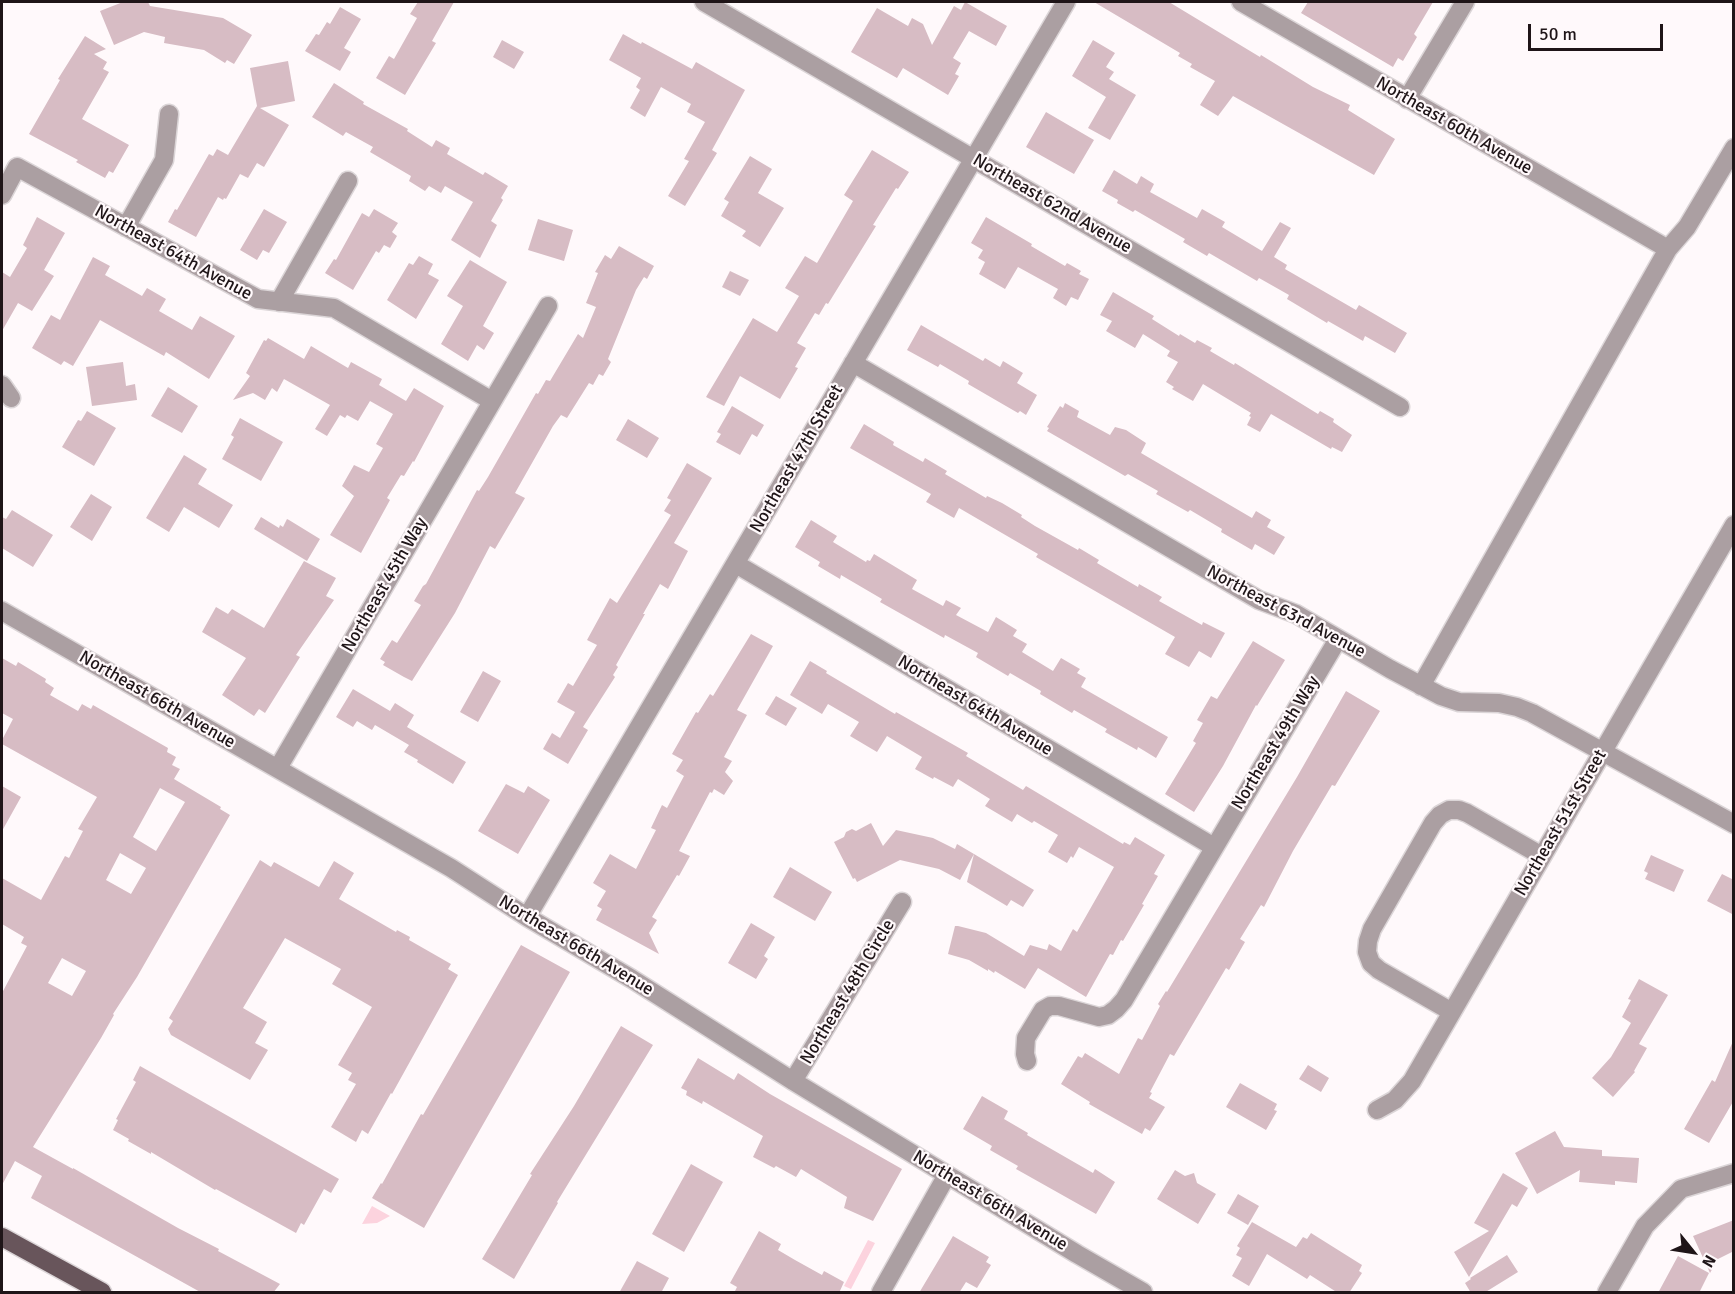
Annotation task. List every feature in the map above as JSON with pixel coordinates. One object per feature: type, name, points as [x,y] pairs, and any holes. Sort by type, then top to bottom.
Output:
[{"type":"main road","points":[[2,1237],[102,1293]]},
{"type":"street","name":"Northeast 62nd Avenue","points":[[704,2],[1400,407]]},
{"type":"street","name":"Northeast 47th Street","points":[[527,917],[1066,2]]},
{"type":"street","name":"Northeast 60th Avenue","points":[[1241,2],[1267,8],[1407,99],[1668,249]]},
{"type":"street","points":[[1407,99],[1465,2]]},
{"type":"street","points":[[126,227],[164,160],[169,114]]},
{"type":"street","points":[[1421,686],[1668,249],[1687,227],[1734,148]]},
{"type":"street","name":"Northeast 64th Avenue","points":[[2,195],[17,167],[258,299],[334,308],[492,401]]},
{"type":"street","points":[[279,302],[348,181]]},
{"type":"street","name":"Northeast 45th Way","points":[[278,768],[548,306]]},
{"type":"street","name":"Northeast 63rd Avenue","points":[[853,363],[1259,600],[1296,614],[1421,686],[1459,702],[1499,703],[1517,707],[1734,825]]},
{"type":"street","name":"Northeast 51st Street","points":[[1377,1110],[1404,1092],[1734,525]]},
{"type":"street","name":"Northeast 64th Avenue","points":[[736,564],[1214,847]]},
{"type":"street","name":"Northeast 66th Avenue","points":[[2,611],[451,868],[793,1081],[1143,1293]]},
{"type":"street","name":"Northeast 49th Way","points":[[1027,1061],[1026,1038],[1043,1010],[1050,1006],[1059,1006],[1099,1017],[1116,1010],[1338,639]]},
{"type":"street","points":[[1452,1012],[1378,970],[1371,963],[1367,952],[1372,929],[1433,823],[1449,810],[1459,810],[1542,856]]},
{"type":"street","name":"Northeast 48th Circle","points":[[793,1081],[902,902]]},
{"type":"street","points":[[1607,1293],[1645,1226],[1681,1189],[1734,1173]]},
{"type":"street","points":[[881,1293],[947,1175]]},
{"type":"shaded area","points":[[372,1206],[390,1216],[377,1223],[362,1224]]},
{"type":"shaded area","points":[[868,1240],[875,1243],[851,1289],[844,1286]]},
{"type":"building","points":[[123,2],[148,2],[150,6],[223,18],[252,35],[234,64],[227,60],[225,63],[204,50],[164,43],[165,37],[144,32],[114,45],[100,11]]},
{"type":"building","points":[[418,2],[454,2],[432,41],[436,43],[405,95],[376,78],[389,56],[394,59],[417,18],[410,14]]},
{"type":"building","points":[[965,2],[1007,26],[996,46],[969,31],[953,58],[961,63],[955,74],[959,76],[948,95],[903,68],[897,78],[851,52],[877,8],[908,26],[912,18],[923,24],[932,45],[954,6],[961,10]]},
{"type":"building","points":[[1094,2],[1169,2],[1260,57],[1261,55],[1313,87],[1350,105],[1348,110],[1395,139],[1374,175],[1233,96],[1218,116],[1200,105],[1215,81],[1190,67],[1192,64],[1178,56],[1180,53]]},
{"type":"building","points":[[1308,2],[1433,2],[1414,34],[1417,37],[1403,61],[1398,58],[1393,67],[1301,13]]},
{"type":"building","points":[[340,7],[361,19],[344,48],[351,52],[340,71],[305,51],[327,22],[330,24]]},
{"type":"building","points":[[623,34],[692,69],[696,62],[745,90],[712,150],[717,153],[685,206],[668,196],[689,161],[684,159],[705,122],[687,112],[691,104],[661,87],[645,117],[630,108],[640,90],[636,87],[641,78],[609,60]]},
{"type":"building","points":[[85,36],[106,49],[94,54],[107,62],[103,69],[109,72],[82,119],[129,145],[113,173],[109,171],[105,178],[76,162],[78,160],[29,134],[60,80],[58,79]]},
{"type":"building","points":[[502,40],[524,52],[514,69],[493,57]]},
{"type":"building","points":[[1093,40],[1115,53],[1106,67],[1114,72],[1109,79],[1136,95],[1110,140],[1088,128],[1106,97],[1072,76]]},
{"type":"building","points":[[288,61],[295,101],[260,108],[289,125],[264,167],[257,163],[248,178],[240,174],[226,199],[218,197],[196,237],[168,222],[209,154],[213,156],[217,149],[228,155],[257,106],[250,68]]},
{"type":"building","points":[[334,83],[364,102],[363,104],[408,129],[407,131],[432,147],[436,140],[450,148],[447,154],[483,175],[485,172],[508,186],[491,221],[497,225],[480,258],[451,240],[473,202],[445,186],[441,193],[429,186],[425,191],[409,181],[411,176],[370,152],[373,147],[346,132],[343,136],[312,117]]},
{"type":"building","points":[[1046,112],[1094,140],[1074,174],[1026,147]]},
{"type":"building","points":[[872,150],[909,172],[873,225],[876,226],[828,304],[826,303],[819,315],[815,313],[797,343],[806,348],[795,367],[798,368],[780,399],[740,376],[724,406],[706,397],[753,318],[777,332],[799,296],[785,288],[805,256],[817,263],[853,201],[844,195]]},
{"type":"building","points":[[750,156],[772,169],[758,193],[784,208],[760,247],[742,236],[746,231],[721,216],[729,202],[724,199]]},
{"type":"building","points":[[1114,170],[1137,184],[1141,176],[1154,184],[1150,192],[1197,218],[1202,209],[1225,222],[1222,227],[1262,251],[1280,222],[1291,228],[1274,257],[1287,265],[1285,269],[1356,310],[1359,305],[1407,333],[1395,353],[1365,336],[1363,341],[1328,321],[1327,323],[1287,299],[1289,295],[1259,278],[1257,281],[1209,253],[1207,256],[1183,242],[1185,239],[1135,210],[1133,212],[1117,203],[1118,200],[1102,191]]},
{"type":"building","points":[[264,209],[287,222],[269,253],[263,250],[257,260],[240,250]]},
{"type":"building","points":[[374,209],[398,223],[392,232],[397,236],[390,248],[384,245],[379,253],[376,251],[353,290],[325,273],[334,259],[336,260],[362,213],[369,217]]},
{"type":"building","points":[[37,217],[65,233],[44,270],[54,276],[32,311],[18,303],[2,331],[2,272],[10,277],[27,248],[23,245]]},
{"type":"building","points":[[986,217],[1065,266],[1067,263],[1081,271],[1079,274],[1089,279],[1078,300],[1071,297],[1066,306],[1053,298],[1058,289],[1018,267],[1005,289],[979,274],[985,262],[978,258],[983,250],[971,243]]},
{"type":"building","points":[[538,219],[573,230],[564,261],[528,250]]},
{"type":"building","points":[[619,246],[654,266],[647,279],[644,277],[636,290],[608,359],[611,362],[603,376],[599,374],[593,385],[589,383],[567,418],[561,415],[553,426],[515,493],[525,498],[495,549],[490,546],[455,613],[412,681],[383,665],[385,662],[380,659],[392,640],[397,643],[421,605],[414,601],[426,584],[477,490],[479,491],[488,477],[536,393],[538,394],[546,380],[550,381],[578,334],[583,338],[596,307],[586,303],[598,273],[595,272],[605,255],[611,259]]},
{"type":"building","points":[[419,256],[433,264],[428,274],[439,280],[416,319],[387,300],[409,263],[413,265]]},
{"type":"building","points":[[93,257],[110,266],[105,275],[142,296],[147,288],[166,299],[159,311],[192,330],[200,316],[235,336],[209,379],[166,352],[164,356],[100,320],[73,366],[64,361],[61,365],[32,348],[51,315],[60,320]]},
{"type":"building","points":[[470,260],[507,282],[483,326],[494,333],[484,350],[477,345],[468,361],[441,344],[463,306],[447,296]]},
{"type":"building","points":[[730,271],[749,280],[740,296],[722,287]]},
{"type":"building","points":[[1113,292],[1154,316],[1152,319],[1179,336],[1180,334],[1195,343],[1197,340],[1212,348],[1210,351],[1234,365],[1235,363],[1318,414],[1320,411],[1334,419],[1333,422],[1352,435],[1342,452],[1332,447],[1331,449],[1271,414],[1260,432],[1247,425],[1251,413],[1203,384],[1193,401],[1172,389],[1174,387],[1166,382],[1178,362],[1167,356],[1170,351],[1143,334],[1135,348],[1106,331],[1112,321],[1100,315]]},
{"type":"building","points":[[921,325],[983,361],[985,358],[1000,367],[1003,361],[1023,373],[1017,383],[1037,395],[1026,415],[1020,411],[1018,413],[968,384],[969,381],[940,364],[938,367],[907,350]]},
{"type":"building","points":[[268,338],[304,359],[311,346],[348,368],[351,362],[382,379],[379,385],[406,401],[414,388],[444,406],[414,462],[404,476],[401,475],[387,498],[390,500],[361,553],[330,535],[354,496],[342,486],[354,465],[369,472],[383,448],[376,444],[393,414],[370,401],[358,421],[347,415],[345,418],[340,415],[327,436],[315,429],[330,405],[284,379],[277,392],[272,388],[265,400],[253,393],[233,400],[250,376],[246,373],[264,340]]},
{"type":"building","points":[[123,362],[126,386],[135,384],[137,400],[92,406],[86,367]]},
{"type":"building","points":[[168,387],[198,406],[182,433],[151,416]]},
{"type":"building","points":[[1065,403],[1079,411],[1077,417],[1110,435],[1115,427],[1126,430],[1146,443],[1141,453],[1252,518],[1256,511],[1271,520],[1267,527],[1285,537],[1274,555],[1255,544],[1252,550],[1190,510],[1188,512],[1156,494],[1158,491],[1128,474],[1125,476],[1047,431],[1049,428],[1047,427],[1060,406],[1063,408]]},
{"type":"building","points":[[732,406],[764,425],[757,437],[752,434],[740,455],[716,442],[721,434],[717,432]]},
{"type":"building","points":[[87,411],[116,428],[94,466],[62,447],[78,420],[81,421]]},
{"type":"building","points":[[240,418],[283,442],[261,481],[222,459],[234,437],[231,435]]},
{"type":"building","points":[[628,419],[659,438],[647,458],[616,440]]},
{"type":"building","points":[[864,424],[894,442],[893,445],[923,462],[925,458],[947,471],[945,474],[986,498],[987,496],[1002,503],[1035,526],[1078,550],[1079,548],[1099,560],[1097,563],[1138,587],[1139,584],[1162,597],[1159,601],[1202,625],[1203,622],[1225,633],[1211,658],[1199,651],[1189,667],[1165,654],[1175,637],[1036,557],[1038,554],[959,508],[954,518],[926,502],[931,494],[850,448]]},
{"type":"building","points":[[184,455],[207,469],[198,484],[233,505],[219,528],[184,507],[169,532],[146,518]]},
{"type":"building","points":[[687,463],[712,478],[674,543],[688,551],[668,589],[660,584],[643,614],[645,614],[616,665],[618,667],[613,675],[615,677],[583,727],[588,730],[568,764],[543,749],[552,733],[560,738],[575,712],[557,702],[568,683],[573,686],[597,645],[587,640],[610,598],[617,603],[671,515],[664,511],[671,500],[667,498]]},
{"type":"building","points":[[91,494],[112,507],[92,541],[70,527]]},
{"type":"building","points":[[12,510],[53,535],[33,567],[2,548],[2,517],[6,519]]},
{"type":"building","points":[[261,517],[279,528],[280,525],[283,527],[287,519],[320,539],[307,561],[254,529]]},
{"type":"building","points":[[811,520],[837,536],[833,542],[866,562],[870,561],[874,554],[917,580],[912,589],[943,606],[946,600],[961,608],[956,615],[988,632],[996,617],[1017,630],[1013,636],[1027,644],[1022,652],[1053,671],[1061,658],[1080,669],[1077,673],[1086,678],[1081,687],[1168,737],[1156,758],[1105,732],[1107,729],[1074,710],[1072,713],[1010,673],[1008,676],[976,657],[978,653],[945,635],[944,638],[880,602],[882,599],[841,575],[840,579],[818,566],[820,562],[795,547]]},
{"type":"building","points":[[304,561],[336,578],[326,596],[334,600],[296,655],[300,657],[265,713],[259,709],[254,716],[222,695],[246,658],[202,632],[216,607],[228,614],[232,609],[264,628]]},
{"type":"building","points":[[751,634],[773,646],[737,710],[747,715],[724,757],[732,761],[725,772],[733,781],[724,795],[714,789],[712,793],[710,792],[679,851],[690,856],[652,917],[657,920],[649,933],[659,954],[596,920],[602,909],[597,906],[606,891],[593,883],[610,854],[636,869],[656,830],[651,828],[662,805],[667,808],[684,776],[676,771],[683,760],[672,754],[696,712],[698,713],[710,694],[713,696]]},
{"type":"building","points":[[1253,641],[1285,660],[1194,812],[1165,794],[1196,743],[1193,741],[1203,723],[1197,720],[1211,696],[1217,699]]},
{"type":"building","points":[[2,658],[16,666],[18,662],[46,679],[45,682],[54,688],[50,695],[78,711],[82,704],[91,709],[93,705],[168,748],[167,752],[176,757],[172,765],[180,769],[174,779],[221,807],[220,809],[230,815],[101,1038],[33,1147],[280,1284],[273,1293],[202,1293],[31,1198],[42,1176],[15,1161],[2,1185],[2,993],[27,946],[21,943],[24,937],[2,924],[2,878],[41,900],[65,856],[69,858],[83,831],[78,829],[97,797],[2,744],[13,719],[2,713]],"holes":[[[160,788],[185,802],[156,851],[133,837]],[[120,853],[146,868],[131,894],[106,880]],[[62,958],[86,971],[72,996],[48,983]]]},
{"type":"building","points":[[810,661],[895,714],[896,712],[968,753],[966,756],[1023,790],[1026,786],[1123,844],[1124,842],[1130,845],[1135,837],[1165,855],[1154,874],[1158,876],[1142,904],[1144,905],[1123,941],[1121,940],[1113,955],[1110,954],[1086,997],[1038,968],[1025,989],[995,971],[994,973],[988,969],[988,971],[969,960],[948,954],[955,926],[986,933],[1024,956],[1030,945],[1047,950],[1049,944],[1061,951],[1073,929],[1077,932],[1114,867],[1079,847],[1067,863],[1048,852],[1058,835],[1017,814],[1012,822],[985,806],[990,799],[958,779],[953,787],[915,769],[922,757],[887,736],[877,752],[850,736],[859,722],[828,704],[822,714],[790,695]]},
{"type":"building","points":[[483,671],[501,681],[478,722],[460,712]]},
{"type":"building","points":[[353,689],[390,711],[395,703],[414,715],[407,727],[466,762],[453,784],[404,752],[409,745],[375,725],[372,730],[357,721],[353,727],[336,717]]},
{"type":"building","points":[[1346,691],[1380,711],[1335,786],[1332,785],[1293,851],[1264,907],[1261,905],[1240,939],[1245,942],[1229,970],[1226,968],[1174,1056],[1170,1054],[1149,1098],[1165,1107],[1150,1131],[1145,1128],[1142,1134],[1089,1104],[1090,1102],[1061,1084],[1078,1056],[1082,1058],[1085,1053],[1119,1074],[1138,1038],[1142,1040],[1160,1006],[1158,1004],[1297,777]]},
{"type":"building","points":[[776,696],[797,708],[786,726],[765,714]]},
{"type":"building","points":[[506,784],[524,793],[528,786],[550,800],[518,854],[478,831]]},
{"type":"building","points":[[2,786],[21,797],[2,831]]},
{"type":"building","points":[[871,823],[883,846],[896,830],[933,838],[955,849],[957,844],[974,854],[960,880],[939,869],[900,860],[857,882],[855,878],[853,879],[834,842],[844,837],[846,832],[852,829],[856,831]]},
{"type":"building","points":[[974,854],[1034,890],[1023,907],[1011,900],[1007,906],[967,882]]},
{"type":"building","points":[[1651,855],[1684,870],[1674,892],[1645,879],[1648,873],[1644,871]]},
{"type":"building","points":[[260,860],[271,867],[274,862],[319,887],[334,861],[354,873],[339,899],[396,932],[397,930],[410,937],[409,940],[451,964],[448,969],[458,975],[368,1134],[362,1130],[356,1142],[331,1127],[356,1084],[348,1080],[352,1073],[338,1065],[372,1007],[332,984],[341,969],[285,938],[243,1008],[267,1022],[255,1043],[268,1050],[250,1080],[171,1035],[168,1029],[173,1021],[169,1018]]},
{"type":"building","points":[[790,867],[832,892],[815,921],[773,897]]},
{"type":"building","points":[[1722,874],[1734,880],[1734,915],[1707,901]]},
{"type":"building","points":[[751,923],[775,937],[764,956],[768,959],[756,979],[728,963]]},
{"type":"building","points":[[521,945],[570,972],[424,1228],[372,1198],[421,1114],[423,1115]]},
{"type":"building","points":[[1639,979],[1668,995],[1639,1044],[1647,1048],[1635,1072],[1613,1097],[1592,1078],[1611,1057],[1631,1023],[1622,1017],[1631,1000],[1628,999]]},
{"type":"building","points":[[621,1026],[653,1045],[557,1202],[514,1279],[482,1259],[532,1175],[530,1174],[574,1106]]},
{"type":"building","points":[[1734,1039],[1734,1100],[1709,1143],[1684,1129],[1712,1080],[1715,1082]]},
{"type":"building","points":[[698,1058],[734,1080],[738,1073],[770,1094],[902,1169],[873,1221],[844,1208],[847,1197],[801,1169],[796,1177],[753,1157],[763,1136],[703,1101],[702,1104],[686,1095],[687,1091],[681,1088]]},
{"type":"building","points":[[1308,1065],[1329,1078],[1321,1092],[1299,1079]]},
{"type":"building","points":[[140,1066],[339,1179],[331,1193],[324,1189],[304,1225],[301,1223],[296,1233],[128,1141],[129,1139],[113,1130],[118,1120],[116,1119],[136,1082],[133,1080]]},
{"type":"building","points":[[1240,1083],[1277,1104],[1274,1110],[1277,1111],[1266,1130],[1226,1107]]},
{"type":"building","points":[[982,1096],[1008,1111],[1004,1119],[1028,1133],[1027,1135],[1093,1173],[1095,1169],[1115,1182],[1096,1214],[1016,1169],[1018,1166],[990,1150],[992,1146],[963,1129]]},
{"type":"building","points":[[1555,1131],[1564,1147],[1602,1150],[1602,1156],[1639,1158],[1637,1183],[1615,1181],[1615,1185],[1579,1182],[1580,1170],[1537,1194],[1515,1153]]},
{"type":"building","points":[[691,1164],[723,1182],[684,1252],[652,1234]]},
{"type":"building","points":[[1175,1170],[1185,1176],[1194,1173],[1197,1183],[1216,1194],[1198,1224],[1157,1199]]},
{"type":"building","points":[[1503,1173],[1528,1188],[1517,1207],[1512,1204],[1469,1277],[1454,1252],[1489,1231],[1474,1223]]},
{"type":"building","points":[[1238,1194],[1259,1206],[1248,1225],[1227,1213]]},
{"type":"building","points":[[1734,1220],[1734,1251],[1718,1259],[1710,1273],[1693,1236]]},
{"type":"building","points":[[1252,1222],[1296,1247],[1303,1237],[1307,1239],[1311,1233],[1362,1265],[1359,1271],[1362,1273],[1349,1293],[1338,1293],[1310,1275],[1307,1279],[1267,1254],[1249,1286],[1232,1276],[1242,1258],[1236,1255],[1240,1248],[1237,1246]]},
{"type":"building","points":[[759,1231],[781,1244],[778,1250],[822,1275],[824,1271],[844,1282],[839,1293],[734,1293],[737,1287],[730,1283]]},
{"type":"building","points":[[953,1236],[989,1257],[986,1262],[991,1265],[977,1288],[966,1282],[959,1293],[919,1293]]},
{"type":"building","points":[[1507,1255],[1518,1272],[1484,1293],[1471,1293],[1465,1283]]},
{"type":"building","points":[[1678,1256],[1709,1273],[1699,1293],[1658,1293]]},
{"type":"building","points":[[637,1261],[669,1278],[661,1293],[619,1293]]}]
